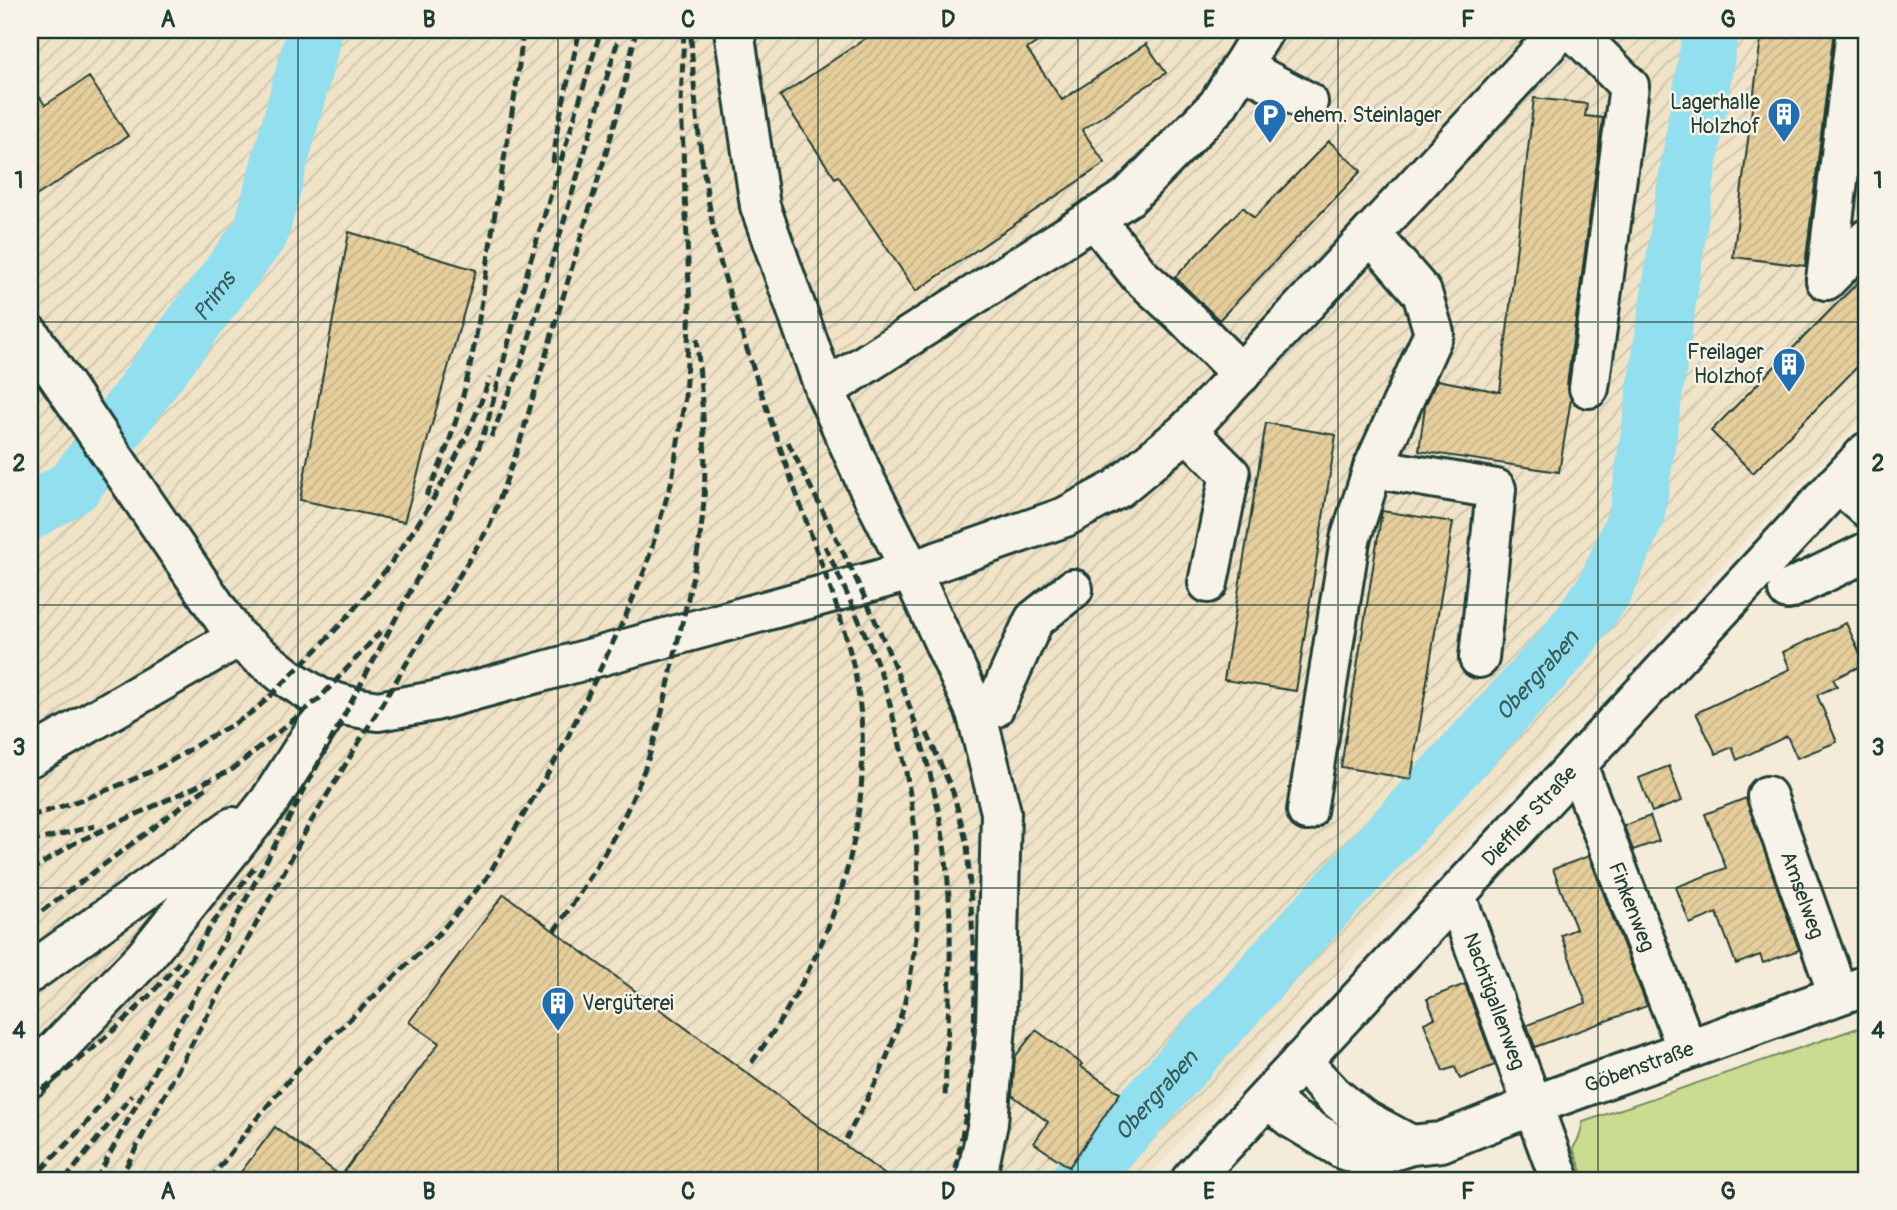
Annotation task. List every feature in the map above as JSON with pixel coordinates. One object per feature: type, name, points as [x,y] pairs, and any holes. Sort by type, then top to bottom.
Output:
[{"type":"main road","points":[[734,30],[760,206],[825,390],[976,712],[1001,812],[996,1025],[988,1123],[976,1180]]},
{"type":"main road","points":[[825,390],[1128,197],[1217,104],[1264,30]]},
{"type":"main road","points":[[39,349],[237,638],[288,678],[320,698],[332,702],[378,711],[435,701],[911,572],[1065,517],[1117,489],[1187,431],[1561,30]]},
{"type":"main road","points":[[1573,30],[1629,86],[1589,388]]},
{"type":"main road","points":[[1856,30],[1826,280],[1867,239]]},
{"type":"main road","points":[[1241,67],[1308,102]]},
{"type":"main road","points":[[1094,218],[1139,276],[1182,313],[1241,374]]},
{"type":"main road","points":[[1307,811],[1350,540],[1373,468],[1434,333],[1422,293],[1371,234]]},
{"type":"main road","points":[[1187,431],[1230,474],[1208,583]]},
{"type":"main road","name":"Dieffler Straße","points":[[1191,1180],[1867,452]]},
{"type":"main road","points":[[1373,468],[1496,489],[1479,659]]},
{"type":"main road","points":[[1838,483],[1867,508]]},
{"type":"main road","points":[[1788,590],[1867,552]]},
{"type":"main road","points":[[976,712],[994,708],[1034,620],[1073,589]]},
{"type":"main road","points":[[30,757],[237,638]]},
{"type":"main road","points":[[30,1077],[144,958],[269,801],[332,702]]},
{"type":"main road","name":"Finkenweg","points":[[1577,765],[1687,1049]]},
{"type":"main road","name":"Amselweg","points":[[1767,796],[1853,990]]},
{"type":"main road","points":[[30,972],[269,801]]},
{"type":"main road","name":"Nachtigallenweg","points":[[1456,896],[1560,1180]]},
{"type":"main road","name":"Göbenstraße","points":[[1268,1098],[1290,1118],[1320,1137],[1359,1155],[1377,1156],[1411,1145],[1441,1142],[1534,1105],[1853,990]]},
{"type":"main road","points":[[1301,1061],[1334,1096],[1361,1118],[1411,1145],[1394,1167],[1377,1180]]},
{"type":"shaded area","points":[[30,30],[1867,30],[1867,413],[1383,924],[1145,1180],[30,1180]]},
{"type":"green space","points":[[1867,1025],[1867,1180],[1585,1180],[1573,1148],[1583,1122]]},
{"type":"building","points":[[878,30],[1056,30],[1027,49],[1062,100],[1146,44],[1166,73],[1082,130],[1105,163],[916,291],[780,96]]},
{"type":"building","name":"Lagerhalle Holzhof","points":[[1762,30],[1834,30],[1805,266],[1733,257]]},
{"type":"building","points":[[89,77],[128,136],[30,200],[30,83],[45,105]]},
{"type":"building","points":[[1534,98],[1587,104],[1585,116],[1603,118],[1567,385],[1571,399],[1559,472],[1419,451],[1425,406],[1437,380],[1500,392]]},
{"type":"building","points":[[1329,141],[1361,171],[1219,320],[1175,277],[1243,207],[1254,218]]},
{"type":"building","points":[[349,232],[476,270],[404,522],[300,500]]},
{"type":"building","name":"Freilager Holzhof","points":[[1867,273],[1867,357],[1753,473],[1711,431]]},
{"type":"building","points":[[1266,423],[1336,435],[1296,691],[1224,680]]},
{"type":"building","points":[[1382,511],[1453,522],[1411,779],[1341,767]]},
{"type":"building","points":[[1846,623],[1865,664],[1833,679],[1837,686],[1817,695],[1837,742],[1797,758],[1787,736],[1737,760],[1732,747],[1716,754],[1696,713],[1790,669],[1783,652]]},
{"type":"building","points":[[1669,766],[1682,801],[1652,812],[1639,778]]},
{"type":"building","points":[[1746,798],[1799,950],[1763,963],[1760,955],[1736,964],[1717,913],[1690,924],[1676,887],[1726,868],[1705,814]]},
{"type":"building","points":[[1650,816],[1659,841],[1633,850],[1624,826]]},
{"type":"building","points":[[1589,856],[1647,1006],[1535,1047],[1527,1025],[1586,1003],[1561,935],[1576,929],[1553,869]]},
{"type":"building","name":"Vergüterei","points":[[504,894],[892,1180],[235,1180],[275,1127],[341,1176],[439,1043],[409,1022]]},
{"type":"building","points":[[1465,984],[1495,1065],[1460,1079],[1455,1067],[1443,1071],[1424,1023],[1435,1018],[1427,999]]},
{"type":"building","points":[[1036,1030],[1082,1064],[1080,1066],[1120,1093],[1069,1167],[1034,1143],[1048,1122],[1012,1095],[1015,1057]]},
{"type":"waterway","name":"Prims","points":[[30,512],[74,486],[261,232],[315,30]]},
{"type":"waterway","name":"Obergraben","points":[[1080,1180],[1279,957],[1563,647],[1605,589],[1637,514],[1711,30]]},
{"type":"railway","points":[[426,496],[453,429],[471,360],[514,101],[523,30]]},
{"type":"railway","points":[[553,163],[558,124],[580,30]]},
{"type":"railway","points":[[96,1180],[443,530],[474,461],[487,424],[528,269],[601,30]]},
{"type":"railway","points":[[491,437],[521,365],[621,30]]},
{"type":"railway","points":[[119,1180],[309,825],[490,525],[519,445],[620,106],[636,30]]},
{"type":"railway","points":[[210,1180],[299,1068],[435,938],[486,879],[563,747],[646,567],[672,480],[685,397],[690,308],[681,103],[684,30]]},
{"type":"railway","points":[[691,37],[701,149],[719,255],[761,392],[842,624],[858,691],[862,742],[861,792],[854,841],[841,889],[824,936],[803,981],[749,1066]]},
{"type":"railway","points":[[554,931],[584,887],[623,818],[644,769],[664,705],[694,570],[702,517],[704,439],[697,339]]},
{"type":"railway","points":[[30,816],[92,796],[154,770],[239,720],[267,699],[327,639],[385,571],[434,498],[474,419],[490,378]]},
{"type":"railway","points":[[788,442],[886,645],[924,751],[937,805],[946,861],[950,921],[945,1100]]},
{"type":"railway","points":[[825,546],[873,653],[886,690],[906,772],[917,859],[915,946],[908,989],[880,1073],[846,1139]]},
{"type":"railway","points":[[30,871],[73,844],[233,769],[320,698],[381,631]]},
{"type":"railway","points":[[927,733],[953,792],[967,844],[971,903],[975,980],[974,1044],[967,1109],[954,1180]]},
{"type":"railway","points":[[30,920],[210,785]]},
{"type":"railway","points":[[30,842],[95,826]]},
{"type":"railway","points":[[31,1180],[85,1125],[111,1091],[210,927],[254,868]]},
{"type":"railway","points":[[30,1099],[127,1018],[179,962]]},
{"type":"railway","points":[[65,1180],[132,1095]]},
{"type":"place","name":"Lagerhalle Holzhof","points":[[1784,144]]},
{"type":"place","name":"ehem. Steinlager","points":[[1270,145]]},
{"type":"place","name":"Freilager Holzhof","points":[[1789,394]]},
{"type":"place","name":"Vergüterei","points":[[558,1033]]}]
